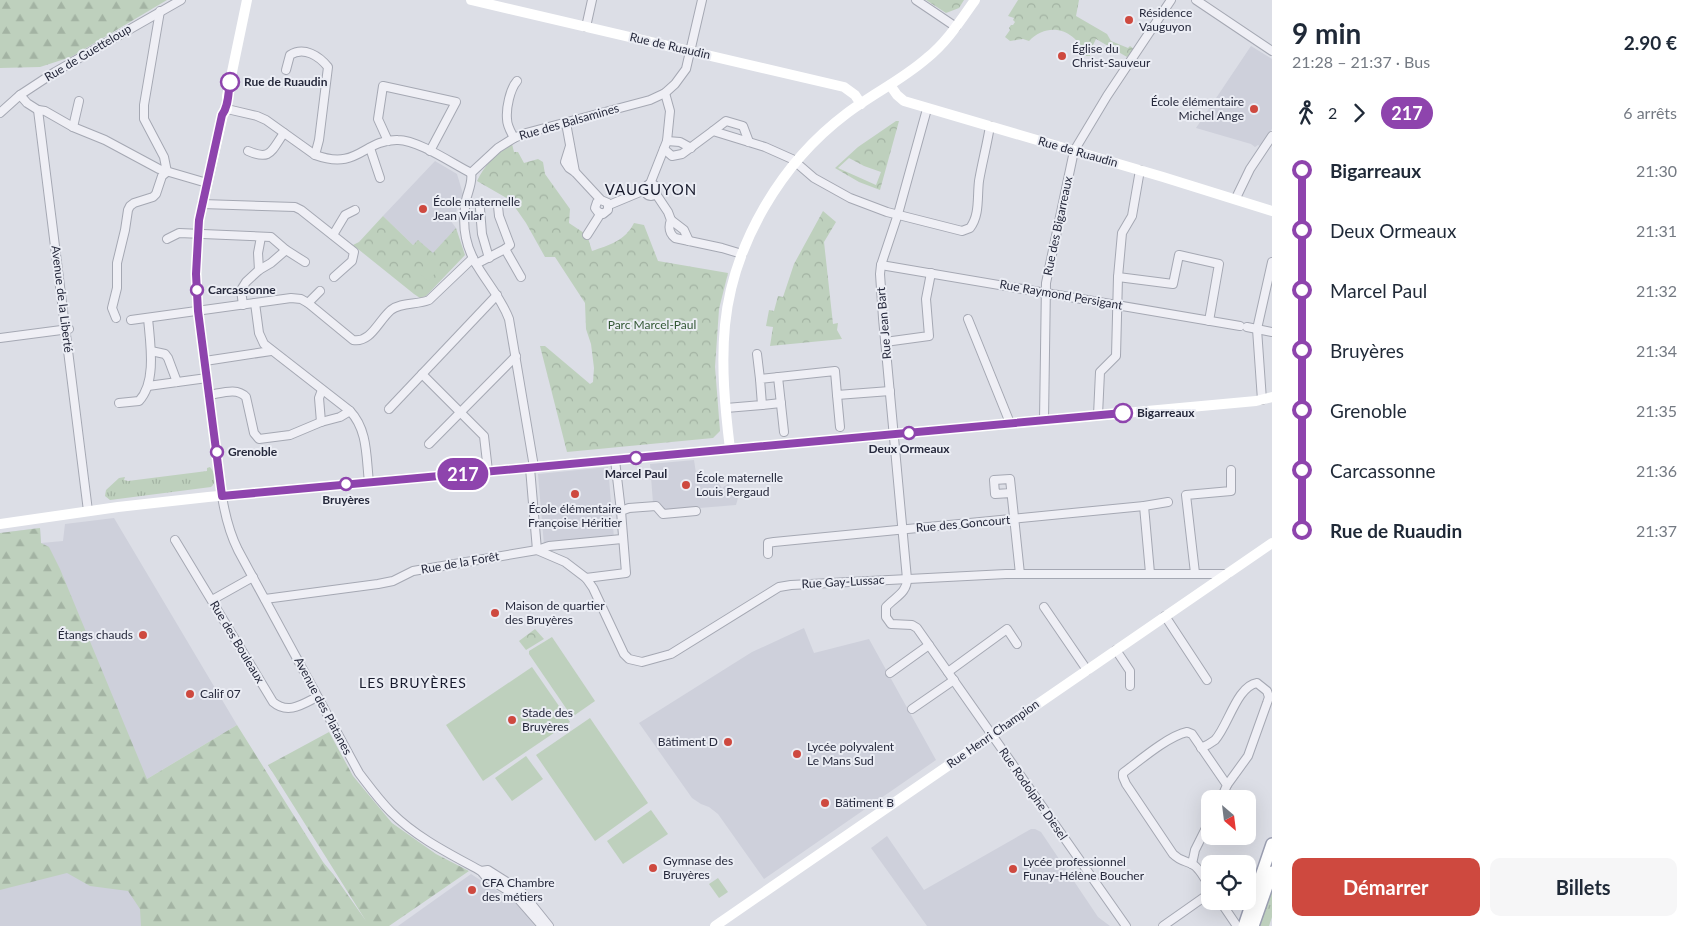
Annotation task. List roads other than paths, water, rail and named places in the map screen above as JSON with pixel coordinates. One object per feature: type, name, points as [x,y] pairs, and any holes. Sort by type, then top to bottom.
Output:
[{"type":"main road","points":[[1244,926],[1272,844]]},
{"type":"main road","points":[[1253,926],[1272,872]]},
{"type":"street","name":"Rue de Guetteloup","points":[[0,113],[20,95],[55,72],[181,0]]},
{"type":"street","points":[[222,496],[198,311],[196,274],[197,234],[222,115],[227,109],[227,96],[247,0]]},
{"type":"street","name":"Rue de Ruaudin","points":[[471,0],[844,87],[855,95],[861,104]]},
{"type":"street","points":[[586,27],[592,0]]},
{"type":"street","name":"Rue des Balsamines","points":[[471,173],[498,148],[514,138],[650,100],[665,93],[682,77],[689,62],[702,0]]},
{"type":"street","points":[[916,0],[956,27]]},
{"type":"street","points":[[730,449],[723,370],[725,323],[732,288],[742,254],[764,209],[804,152],[835,123],[927,59],[944,43],[974,0]]},
{"type":"street","name":"Rue des Bigarreaux","points":[[1044,420],[1045,292],[1074,151],[1171,0]]},
{"type":"street","points":[[1196,0],[1272,51]]},
{"type":"street","points":[[160,12],[144,105],[144,119],[164,157],[167,172]]},
{"type":"street","points":[[286,70],[290,55],[299,50],[310,53],[324,62],[328,68],[319,140],[315,155]]},
{"type":"street","points":[[514,138],[506,116],[512,87],[517,81]]},
{"type":"street","name":"Rue de Ruaudin","points":[[890,85],[904,102],[1236,198],[1272,211]]},
{"type":"street","points":[[388,140],[378,119],[383,86],[456,102],[430,151]]},
{"type":"street","points":[[647,187],[667,141],[670,111],[665,93]]},
{"type":"street","points":[[20,95],[38,110],[105,140],[156,168],[207,183]]},
{"type":"street","points":[[74,127],[79,101]]},
{"type":"street","points":[[227,109],[257,116],[315,155],[330,160],[342,160],[355,156],[388,140],[406,140],[471,173],[472,178],[464,216],[465,234],[474,261],[497,295],[509,319],[532,467],[537,550]]},
{"type":"street","name":"Rue Jean Bart","points":[[907,579],[885,342],[881,265],[898,214],[927,109]]},
{"type":"street","name":"Avenue de la Liberté","points":[[38,110],[67,329],[88,511]]},
{"type":"street","points":[[664,150],[672,156],[682,154],[726,121],[743,126],[749,142]]},
{"type":"street","points":[[566,123],[570,146],[565,162],[601,200],[606,201],[609,205]]},
{"type":"street","points":[[713,130],[765,147],[796,163],[814,178],[850,198],[898,214],[965,231],[970,228],[976,213],[979,182],[990,126]]},
{"type":"street","points":[[248,151],[260,156],[266,156],[284,133]]},
{"type":"street","points":[[1236,198],[1250,169],[1272,136]]},
{"type":"street","points":[[667,141],[680,142],[691,148]]},
{"type":"street","points":[[370,148],[380,178]]},
{"type":"street","points":[[1098,415],[1100,372],[1116,356],[1118,277],[1122,233],[1132,216],[1140,170]]},
{"type":"street","points":[[116,318],[112,308],[117,288],[117,263],[128,210],[130,206],[153,197],[156,194],[162,176],[167,172]]},
{"type":"street","points":[[587,234],[601,213],[607,212],[609,205],[654,184],[657,188],[656,194],[671,220],[684,230],[689,240]]},
{"type":"street","points":[[601,200],[597,202],[596,208],[601,213]]},
{"type":"street","points":[[202,204],[295,208],[301,210],[354,252],[352,261],[334,277]]},
{"type":"street","points":[[131,320],[291,298],[301,299],[308,303],[353,340],[360,342],[366,339],[388,313],[395,308],[400,305],[421,303],[429,300],[474,261],[489,258],[506,249],[510,245],[499,216],[498,206]]},
{"type":"street","points":[[480,209],[482,234],[489,258]]},
{"type":"street","points":[[333,235],[345,215],[355,210]]},
{"type":"street","points":[[671,220],[669,226],[672,236],[675,238],[742,254]]},
{"type":"street","points":[[167,239],[179,233],[271,237],[286,250],[305,262]]},
{"type":"street","points":[[259,270],[258,254],[261,237]]},
{"type":"street","points":[[506,249],[521,277]]},
{"type":"street","points":[[243,305],[241,290],[246,282],[286,250]]},
{"type":"street","points":[[1118,277],[1173,284],[1179,255],[1219,264],[1209,320]]},
{"type":"street","points":[[0,524],[88,511],[222,496],[1269,400],[1258,329],[1272,262]]},
{"type":"street","name":"Rue Raymond Persigant","points":[[881,265],[1272,332]]},
{"type":"street","points":[[885,342],[929,336],[926,299],[931,273]]},
{"type":"street","points":[[308,303],[320,291]]},
{"type":"street","points":[[389,408],[497,295]]},
{"type":"street","points":[[255,303],[259,333],[264,344],[350,411],[360,424],[363,433],[369,482]]},
{"type":"street","points":[[119,403],[139,401],[148,386],[151,351],[148,318]]},
{"type":"street","points":[[968,319],[1010,423]]},
{"type":"street","points":[[0,338],[67,329]]},
{"type":"street","points":[[151,351],[164,354],[168,358],[177,382]]},
{"type":"street","points":[[205,361],[271,351]]},
{"type":"street","points":[[757,354],[762,405]]},
{"type":"street","points":[[429,444],[516,356]]},
{"type":"street","points":[[760,379],[835,371],[840,427]]},
{"type":"street","points":[[422,374],[484,436],[488,471]]},
{"type":"street","points":[[778,377],[784,432]]},
{"type":"street","points":[[148,386],[207,378]]},
{"type":"street","points":[[321,422],[319,398],[322,390]]},
{"type":"street","points":[[209,395],[239,391],[244,394],[254,433],[260,439],[290,435],[321,422],[340,417],[350,411]]},
{"type":"street","points":[[837,396],[890,391]]},
{"type":"street","points":[[726,408],[781,403]]},
{"type":"street","points":[[586,578],[626,573],[615,460]]},
{"type":"street","points":[[1195,573],[1186,495],[1231,491],[1231,470]]},
{"type":"street","points":[[1012,493],[1020,574]]},
{"type":"street","name":"Avenue des Platanes","points":[[222,496],[231,535],[359,773],[391,812],[416,834],[481,871],[486,877],[515,895],[542,926]]},
{"type":"street","name":"Rue des Goncourt","points":[[768,554],[768,543],[774,542],[1144,506],[1168,502]]},
{"type":"street","points":[[621,511],[629,508],[656,506],[663,514],[696,511]]},
{"type":"street","points":[[1144,506],[1150,574]]},
{"type":"street","name":"Rue de la Forêt","points":[[265,599],[378,584],[393,581],[412,571],[537,550],[550,546],[622,539]]},
{"type":"street","name":"Rue des Bouleaux","points":[[175,540],[262,684],[278,706],[290,709],[317,697]]},
{"type":"street","name":"Rue Henri Champion","points":[[714,926],[1272,542]]},
{"type":"street","name":"Rue Gay-Lussac","points":[[537,550],[565,562],[586,578],[593,588],[624,654],[629,659],[642,662],[671,654],[779,586],[791,584],[1020,574],[1226,574]]},
{"type":"street","points":[[212,600],[253,577]]},
{"type":"street","name":"Rue Rodolphe Diesel","points":[[907,579],[907,586],[904,591],[886,607],[886,617],[891,624],[912,625],[917,628],[1126,926]]},
{"type":"street","points":[[1044,607],[1087,670]]},
{"type":"street","points":[[1165,616],[1207,680]]},
{"type":"street","points":[[948,672],[1007,629],[1017,644]]},
{"type":"street","points":[[890,673],[930,645]]},
{"type":"street","points":[[1116,650],[1130,671],[1130,686]]},
{"type":"street","points":[[912,709],[954,680]]},
{"type":"street","points":[[1201,748],[1214,740],[1248,687],[1257,683],[1267,691],[1268,703],[1248,756],[1225,790]]},
{"type":"street","points":[[1201,874],[1192,864],[1178,859],[1170,849],[1126,784],[1123,773],[1180,733],[1187,732],[1192,734],[1227,785]]},
{"type":"street","points":[[1192,864],[1195,850],[1201,838]]},
{"type":"street","name":"Avenue des Platanes","points":[[481,871],[488,870],[521,891],[549,926]]},
{"type":"street","points":[[1163,926],[1201,899]]},
{"type":"street","points":[[1226,910],[1237,926]]},
{"type":"place","name":"Résidence Vauguyon","points":[[1129,20]]},
{"type":"place","name":"Église du Christ-Sauveur","points":[[1062,56]]},
{"type":"place","name":"Rue de Ruaudin","points":[[230,82]]},
{"type":"place","name":"École élémentaire Michel Ange","points":[[1254,109]]},
{"type":"place","name":"École maternelle Jean Vilar","points":[[423,209]]},
{"type":"place","name":"Carcassonne","points":[[197,290]]},
{"type":"place","name":"Bigarreaux","points":[[1123,413]]},
{"type":"place","name":"Deux Ormeaux","points":[[909,433]]},
{"type":"place","name":"Grenoble","points":[[217,452]]},
{"type":"place","name":"Marcel Paul","points":[[636,458]]},
{"type":"place","name":"Bruyères","points":[[346,484]]},
{"type":"place","name":"École maternelle Louis Pergaud","points":[[686,485]]},
{"type":"place","name":"École élémentaire Françoise Héritier","points":[[575,494]]},
{"type":"place","name":"Maison de quartier des Bruyères","points":[[495,613]]},
{"type":"place","name":"Étangs chauds","points":[[143,635]]},
{"type":"place","name":"Calif 07","points":[[190,694]]},
{"type":"place","name":"Stade des Bruyères","points":[[512,720]]},
{"type":"place","name":"Bâtiment D","points":[[728,742]]},
{"type":"place","name":"Lycée polyvalent Le Mans Sud","points":[[797,754]]},
{"type":"place","name":"Bâtiment B","points":[[825,803]]},
{"type":"place","name":"Gymnase des Bruyères","points":[[653,868]]},
{"type":"place","name":"Lycée professionnel Funay-Hélène Boucher","points":[[1013,869]]},
{"type":"place","name":"CFA Chambre des métiers","points":[[472,890]]},
{"type":"district","name":"VAUGUYON","points":[[651,190]]},
{"type":"district","name":"LES BRUYÈRES","points":[[413,683]]},
{"type":"park label","name":"Parc Marcel-Paul","points":[[652,325]]}]
